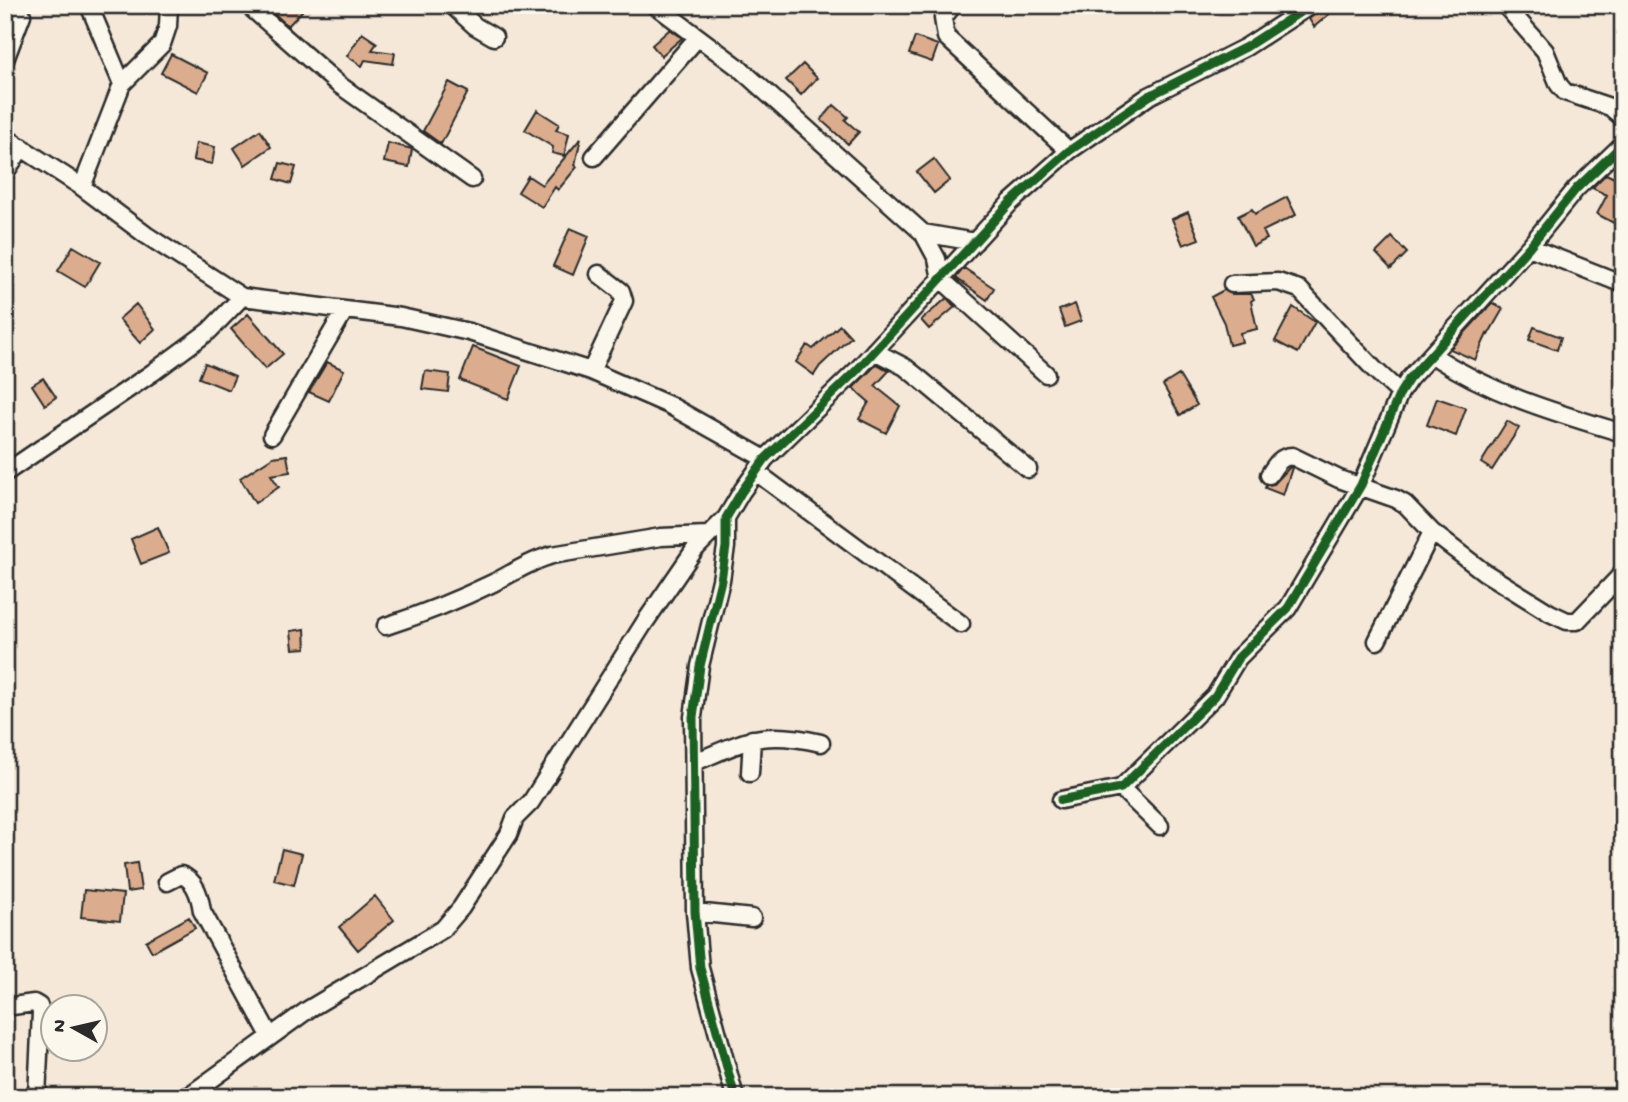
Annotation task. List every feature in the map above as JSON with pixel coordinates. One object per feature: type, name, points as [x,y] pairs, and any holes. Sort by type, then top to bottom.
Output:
[{"type":"street","points":[[82,187],[122,84],[162,44],[168,26],[169,5]]},
{"type":"street","points":[[248,5],[338,84],[472,179]]},
{"type":"street","points":[[452,5],[475,26],[494,37]]},
{"type":"street","points":[[655,5],[738,67],[923,233],[937,259],[941,278],[1046,374]]},
{"type":"street","points":[[953,5],[943,18],[946,37],[1069,151]]},
{"type":"street","points":[[187,1097],[309,1009],[430,937],[452,919],[509,834],[515,818],[531,802],[643,625],[707,535],[726,518],[761,466],[874,351],[1012,202],[1069,151],[1149,96],[1246,47],[1311,5]]},
{"type":"street","points":[[1505,5],[1545,51],[1559,85],[1565,92],[1610,107],[1623,118]]},
{"type":"street","points":[[91,10],[122,84]]},
{"type":"street","points":[[5,60],[22,15]]},
{"type":"street","points":[[594,157],[698,37]]},
{"type":"street","points":[[5,137],[82,187],[146,235],[242,297],[401,317],[468,332],[591,371],[668,405],[761,466],[961,624]]},
{"type":"street","points":[[1061,800],[1121,788],[1215,696],[1238,658],[1288,608],[1361,485],[1400,393],[1409,379],[1529,247],[1576,189],[1622,143]]},
{"type":"street","points":[[5,173],[22,147]]},
{"type":"street","points":[[923,233],[975,242]]},
{"type":"street","points":[[1529,247],[1623,284]]},
{"type":"street","points":[[591,371],[624,301],[621,291],[599,274]]},
{"type":"street","points":[[1232,284],[1279,282],[1299,289],[1400,393]]},
{"type":"street","points":[[5,473],[209,331],[242,297]]},
{"type":"street","points":[[272,435],[345,310]]},
{"type":"street","points":[[874,351],[905,367],[1028,469]]},
{"type":"street","points":[[1432,355],[1465,377],[1509,396],[1616,431]]},
{"type":"street","points":[[1269,475],[1280,460],[1285,456],[1292,456],[1339,479],[1361,485],[1405,504],[1432,532],[1493,578],[1537,606],[1567,621],[1577,621],[1623,573]]},
{"type":"street","points":[[726,518],[726,547],[721,580],[700,666],[693,717],[695,912],[700,968],[735,1097]]},
{"type":"street","points":[[1377,641],[1432,532]]},
{"type":"street","points":[[386,626],[434,610],[496,582],[534,559],[661,537],[707,535]]},
{"type":"street","points":[[695,762],[752,739],[788,736],[821,743]]},
{"type":"street","points":[[750,773],[752,739]]},
{"type":"street","points":[[1121,788],[1160,826]]},
{"type":"street","points":[[167,882],[181,875],[190,878],[199,894],[202,911],[270,1036]]},
{"type":"street","points":[[695,912],[752,918]]},
{"type":"street","points":[[5,1007],[34,1003],[39,1006],[41,1012],[37,1097]]},
{"type":"building","points":[[270,5],[296,5],[302,11],[288,26],[268,8]]},
{"type":"building","points":[[1321,5],[1340,5],[1314,27],[1309,19],[1317,13]]},
{"type":"building","points":[[670,29],[682,38],[661,56],[652,45]]},
{"type":"building","points":[[362,33],[377,43],[372,50],[395,53],[393,64],[365,60],[362,66],[347,56]]},
{"type":"building","points":[[915,37],[938,45],[932,62],[909,54]]},
{"type":"building","points":[[171,54],[208,73],[198,92],[161,73]]},
{"type":"building","points":[[803,64],[817,78],[801,95],[786,80]]},
{"type":"building","points":[[449,82],[468,92],[441,144],[423,131]]},
{"type":"building","points":[[834,105],[848,117],[845,120],[859,132],[848,144],[821,120]]},
{"type":"building","points":[[537,110],[559,124],[556,130],[569,134],[564,156],[552,153],[553,147],[525,130]]},
{"type":"building","points":[[260,130],[271,147],[245,165],[234,148]]},
{"type":"building","points":[[581,138],[575,165],[577,167],[558,190],[555,187],[542,207],[518,192],[528,176],[542,185]]},
{"type":"building","points":[[196,143],[215,147],[212,164],[193,160]]},
{"type":"building","points":[[388,143],[412,149],[409,167],[384,162]]},
{"type":"building","points":[[934,159],[950,180],[934,193],[917,172]]},
{"type":"building","points":[[280,163],[296,167],[291,184],[275,179]]},
{"type":"building","points":[[1606,174],[1623,182],[1623,228],[1597,214],[1607,195],[1592,188]]},
{"type":"building","points":[[1287,197],[1296,215],[1263,231],[1267,239],[1253,246],[1238,216],[1252,209],[1255,214]]},
{"type":"building","points":[[1188,212],[1199,239],[1183,245],[1172,219]]},
{"type":"building","points":[[570,228],[589,236],[573,275],[553,266]]},
{"type":"building","points":[[1392,237],[1407,253],[1391,269],[1376,253]]},
{"type":"building","points":[[73,246],[100,262],[85,287],[58,271]]},
{"type":"building","points":[[964,268],[994,288],[987,300],[956,278]]},
{"type":"building","points":[[1224,290],[1232,294],[1251,294],[1254,299],[1251,301],[1257,329],[1240,333],[1242,342],[1229,345],[1224,323],[1211,297]]},
{"type":"building","points":[[947,298],[955,307],[929,329],[921,320]]},
{"type":"building","points":[[1492,303],[1503,309],[1475,360],[1450,349]]},
{"type":"building","points":[[136,304],[155,329],[140,343],[119,319]]},
{"type":"building","points":[[1075,304],[1081,321],[1065,327],[1059,310]]},
{"type":"building","points":[[1293,307],[1315,322],[1298,353],[1275,341]]},
{"type":"building","points":[[248,314],[283,354],[265,369],[231,329]]},
{"type":"building","points":[[840,325],[851,337],[814,375],[796,362],[807,345],[813,349]]},
{"type":"building","points":[[1534,327],[1561,337],[1557,350],[1529,340]]},
{"type":"building","points":[[473,347],[521,366],[508,399],[460,380]]},
{"type":"building","points":[[327,362],[344,370],[329,401],[309,392]]},
{"type":"building","points":[[205,363],[235,376],[229,390],[199,378]]},
{"type":"building","points":[[877,364],[889,371],[875,386],[900,406],[886,433],[859,419],[869,402],[853,388]]},
{"type":"building","points":[[425,371],[450,374],[448,392],[422,389]]},
{"type":"building","points":[[1179,375],[1197,405],[1180,415],[1163,385]]},
{"type":"building","points":[[43,378],[56,397],[45,405],[32,385]]},
{"type":"building","points":[[1437,398],[1466,408],[1456,436],[1427,425]]},
{"type":"building","points":[[1507,421],[1519,428],[1492,470],[1481,463]]},
{"type":"building","points":[[287,455],[290,472],[271,475],[279,487],[255,503],[240,478],[273,457]]},
{"type":"building","points":[[1292,468],[1283,495],[1265,488],[1266,485],[1274,484]]},
{"type":"building","points":[[158,527],[169,553],[141,564],[131,539]]},
{"type":"building","points":[[305,629],[306,648],[293,649],[291,631]]},
{"type":"building","points":[[282,849],[302,854],[294,885],[274,880]]},
{"type":"building","points":[[137,863],[141,890],[127,892],[124,865]]},
{"type":"building","points":[[84,890],[123,894],[120,921],[81,917]]},
{"type":"building","points":[[375,896],[394,920],[358,950],[339,927]]},
{"type":"building","points":[[189,917],[195,928],[152,952],[146,941]]},
{"type":"cycle path","points":[[735,1097],[700,968],[695,912],[693,717],[700,666],[721,580],[726,547],[726,518],[765,459],[857,370],[1011,202],[1069,151],[1149,96],[1246,47],[1311,5]]},
{"type":"cycle path","points":[[1061,800],[1121,788],[1215,696],[1238,658],[1288,608],[1361,485],[1400,393],[1409,379],[1529,247],[1576,189],[1623,144]]}]
